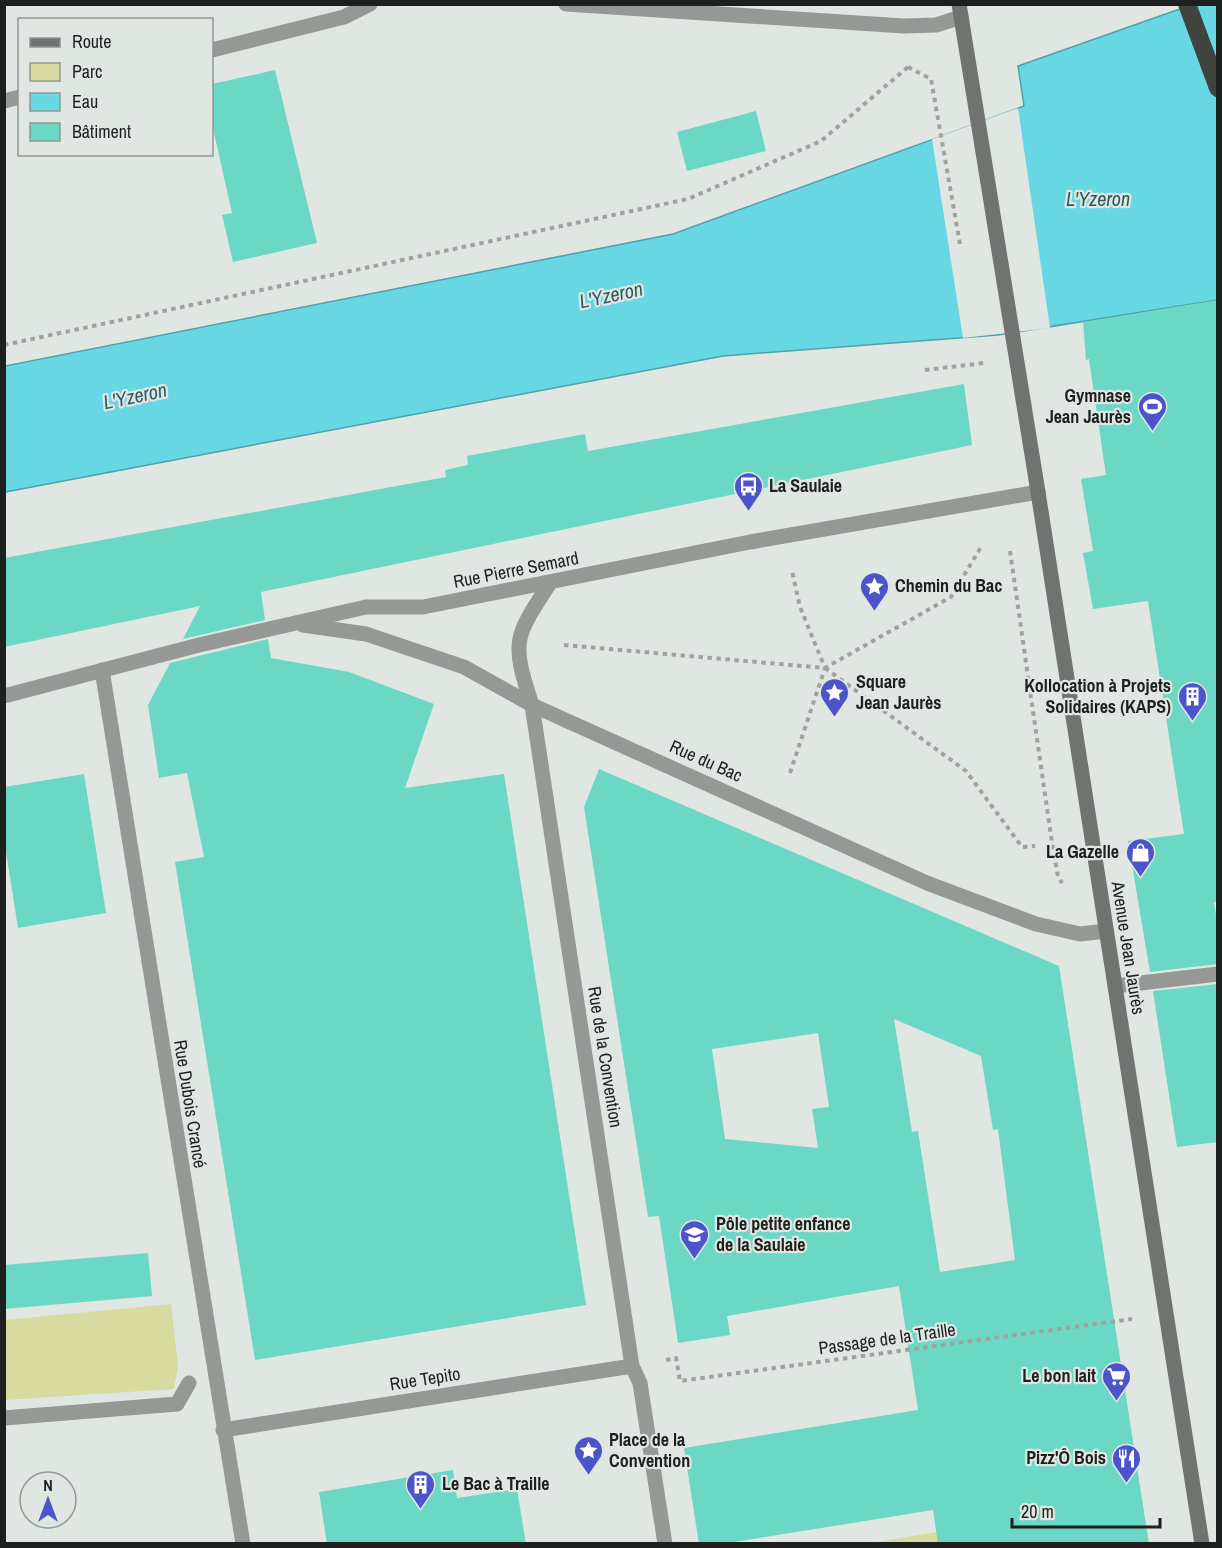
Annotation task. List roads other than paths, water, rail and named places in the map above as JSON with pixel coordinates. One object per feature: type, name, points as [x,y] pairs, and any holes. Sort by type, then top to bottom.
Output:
[{"type":"highway","points":[[1187,4],[1218,88]]},
{"type":"main road","name":"Avenue Jean Jaurès","points":[[960,11],[1038,492],[1202,1544]]},
{"type":"street","points":[[213,50],[344,17],[370,4]]},
{"type":"street","points":[[566,4],[904,26],[936,25],[960,11]]},
{"type":"street","name":"Rue Pierre Semard","points":[[4,696],[291,623],[366,607],[423,607],[750,542],[1038,492]]},
{"type":"street","name":"Rue de la Convention","points":[[550,583],[525,620],[518,643],[520,668],[532,705],[632,1366],[640,1383],[665,1544]]},
{"type":"street","name":"Rue du Bac","points":[[291,623],[366,634],[418,650],[464,668],[532,705],[927,883],[1036,924],[1080,934],[1106,931]]},
{"type":"street","name":"Rue Dubois Crancé","points":[[102,670],[243,1544]]},
{"type":"street","points":[[1114,986],[1218,974]]},
{"type":"street","name":"Rue Tepito","points":[[224,1430],[632,1366]]},
{"type":"street","points":[[4,1418],[177,1404],[189,1383]]},
{"type":"water","name":"L'Yzeron","points":[[1191,5],[1217,5],[1217,300],[998,335],[723,356],[5,492],[5,366],[673,234],[1024,106],[1018,66]]},
{"type":"place","name":"Gymnase Jean Jaurès","points":[[1152,432]]},
{"type":"place","name":"La Saulaie","points":[[748,512]]},
{"type":"place","name":"Chemin du Bac","points":[[874,612]]},
{"type":"place","name":"Square Jean Jaurès","points":[[835,718]]},
{"type":"place","name":"Kollocation à Projets Solidaires (KAPS)","points":[[1192,722]]},
{"type":"place","name":"La Gazelle","points":[[1140,878]]},
{"type":"place","name":"Pôle petite enfance de la Saulaie","points":[[695,1260]]},
{"type":"place","name":"Le bon lait","points":[[1117,1402]]},
{"type":"place","name":"Place de la Convention","points":[[588,1476]]},
{"type":"place","name":"Pizz'Ô Bois","points":[[1127,1484]]},
{"type":"place","name":"Le Bac à Traille","points":[[421,1510]]}]
